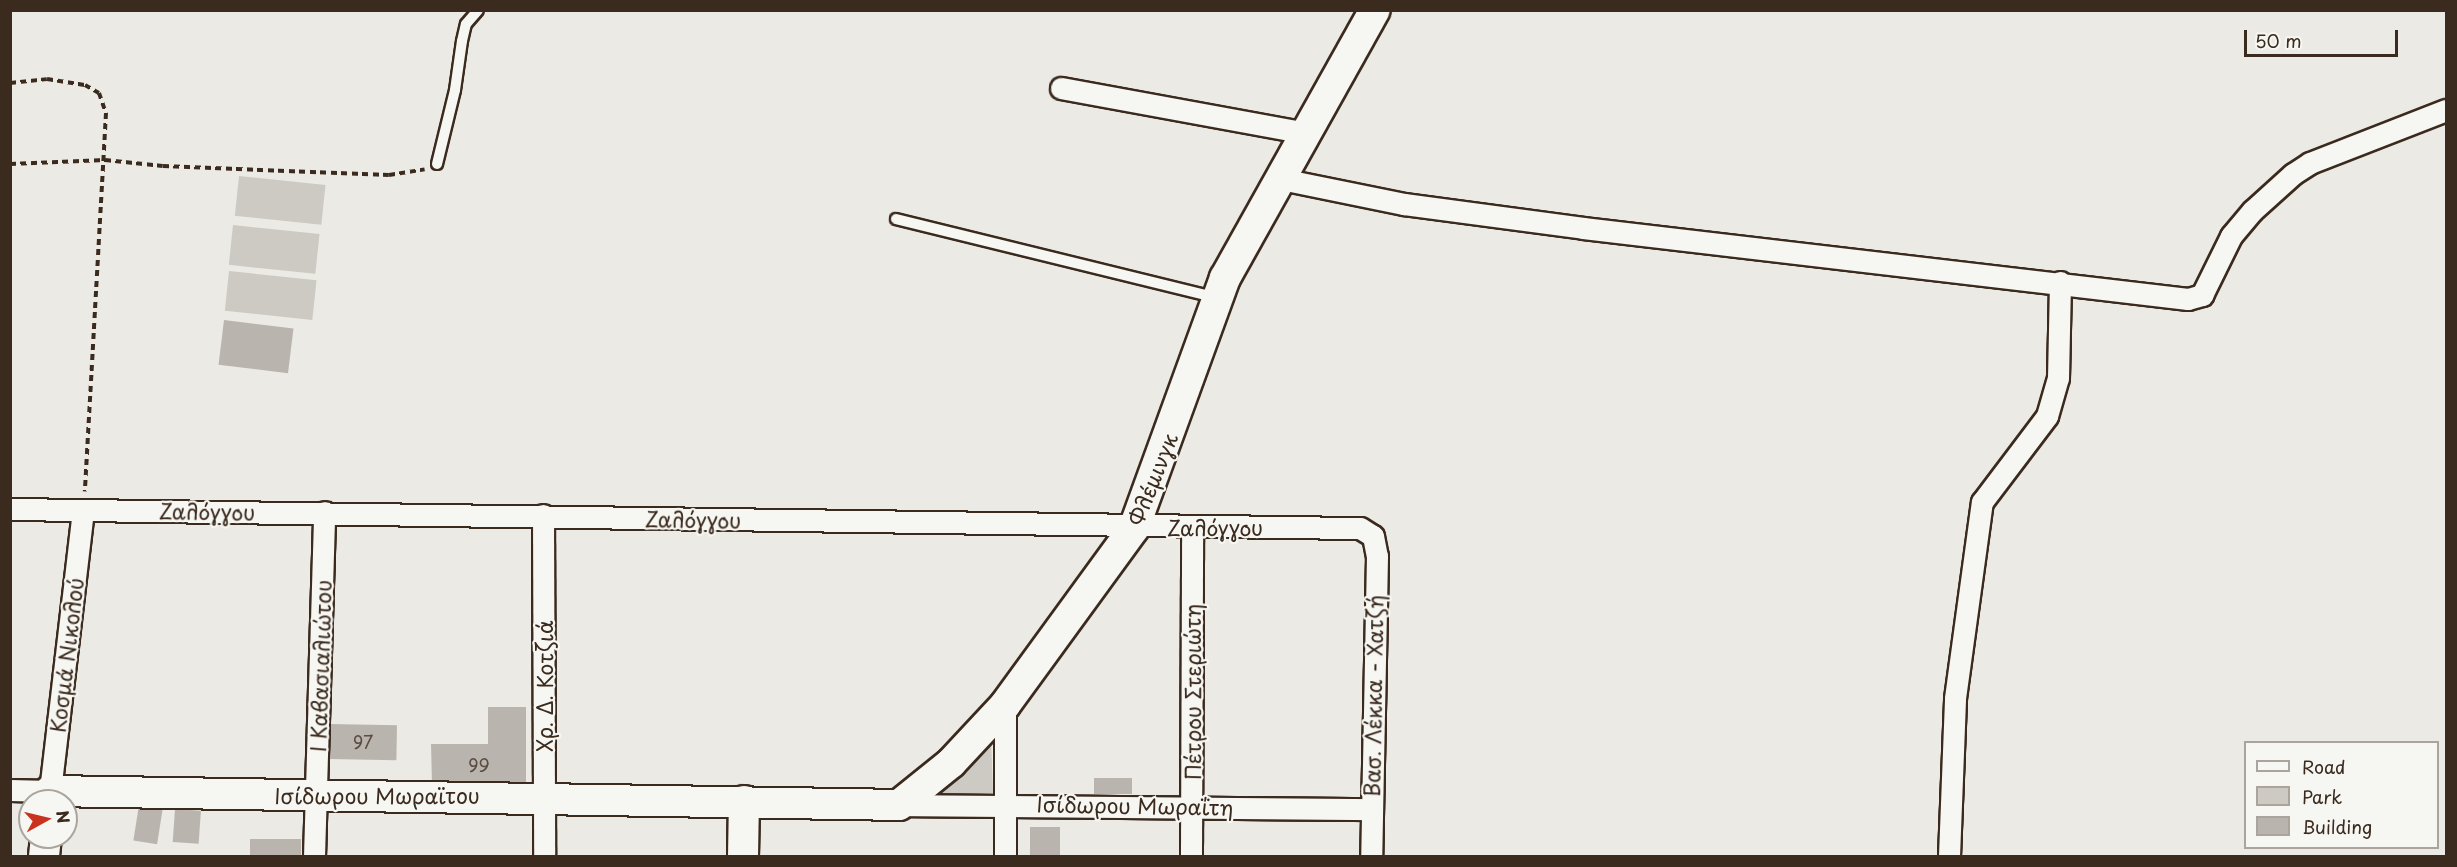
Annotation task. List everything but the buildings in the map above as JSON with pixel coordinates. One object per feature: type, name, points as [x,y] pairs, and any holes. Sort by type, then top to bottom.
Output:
[{"type":"street","name":"Φλέμινγκ","points":[[899,805],[951,763],[1005,705],[1134,528],[1217,298],[1305,133],[1375,10]]},
{"type":"street","points":[[1061,88],[1305,133]]},
{"type":"street","points":[[1281,179],[1404,204],[1583,228],[2060,282],[2164,298],[2188,299],[2202,295],[2231,236],[2252,211],[2293,174],[2319,159],[2446,110]]},
{"type":"street","points":[[1949,856],[1955,698],[1982,502],[2047,416],[2058,378],[2060,282]]},
{"type":"street","name":"Ζαλόγγου","points":[[10,509],[324,512],[1134,528],[1192,526],[1360,528],[1372,536]]},
{"type":"street","name":"Κοσμά Νικολού","points":[[51,789],[83,510]]},
{"type":"street","name":"Ι Καβασιαλιώτου","points":[[314,856],[324,512]]},
{"type":"street","name":"Χρ. Δ. Κοτζιά","points":[[543,516],[544,856]]},
{"type":"street","name":"Πέτρου Στεριώτη","points":[[1191,856],[1192,526]]},
{"type":"street","name":"Βασ. Λέκκα - Χατζή","points":[[1371,856],[1377,556],[1372,536]]},
{"type":"street","points":[[1005,705],[1005,856]]},
{"type":"street","name":"Ισίδωρου Μωραϊτου","points":[[78,796],[544,796],[744,801]]},
{"type":"street","points":[[743,856],[744,801],[899,805]]},
{"type":"street","name":"Ισίδωρου Μωραΐτη","points":[[899,805],[1005,803],[1371,809]]},
{"type":"lane","points":[[437,164],[455,90],[466,24],[478,10]]},
{"type":"lane","points":[[896,219],[1217,298]]},
{"type":"path","points":[[10,83],[47,79],[85,85],[99,93],[106,112],[83,510]]},
{"type":"path","points":[[10,164],[105,160],[163,166],[389,175],[437,164]]},
{"type":"green space","points":[[239,176],[326,185],[321,225],[235,216]]},
{"type":"green space","points":[[233,225],[320,234],[315,274],[229,265]]},
{"type":"green space","points":[[229,271],[317,280],[312,320],[225,311]]},
{"type":"green space","points":[[991,734],[993,794],[929,795]]}]
